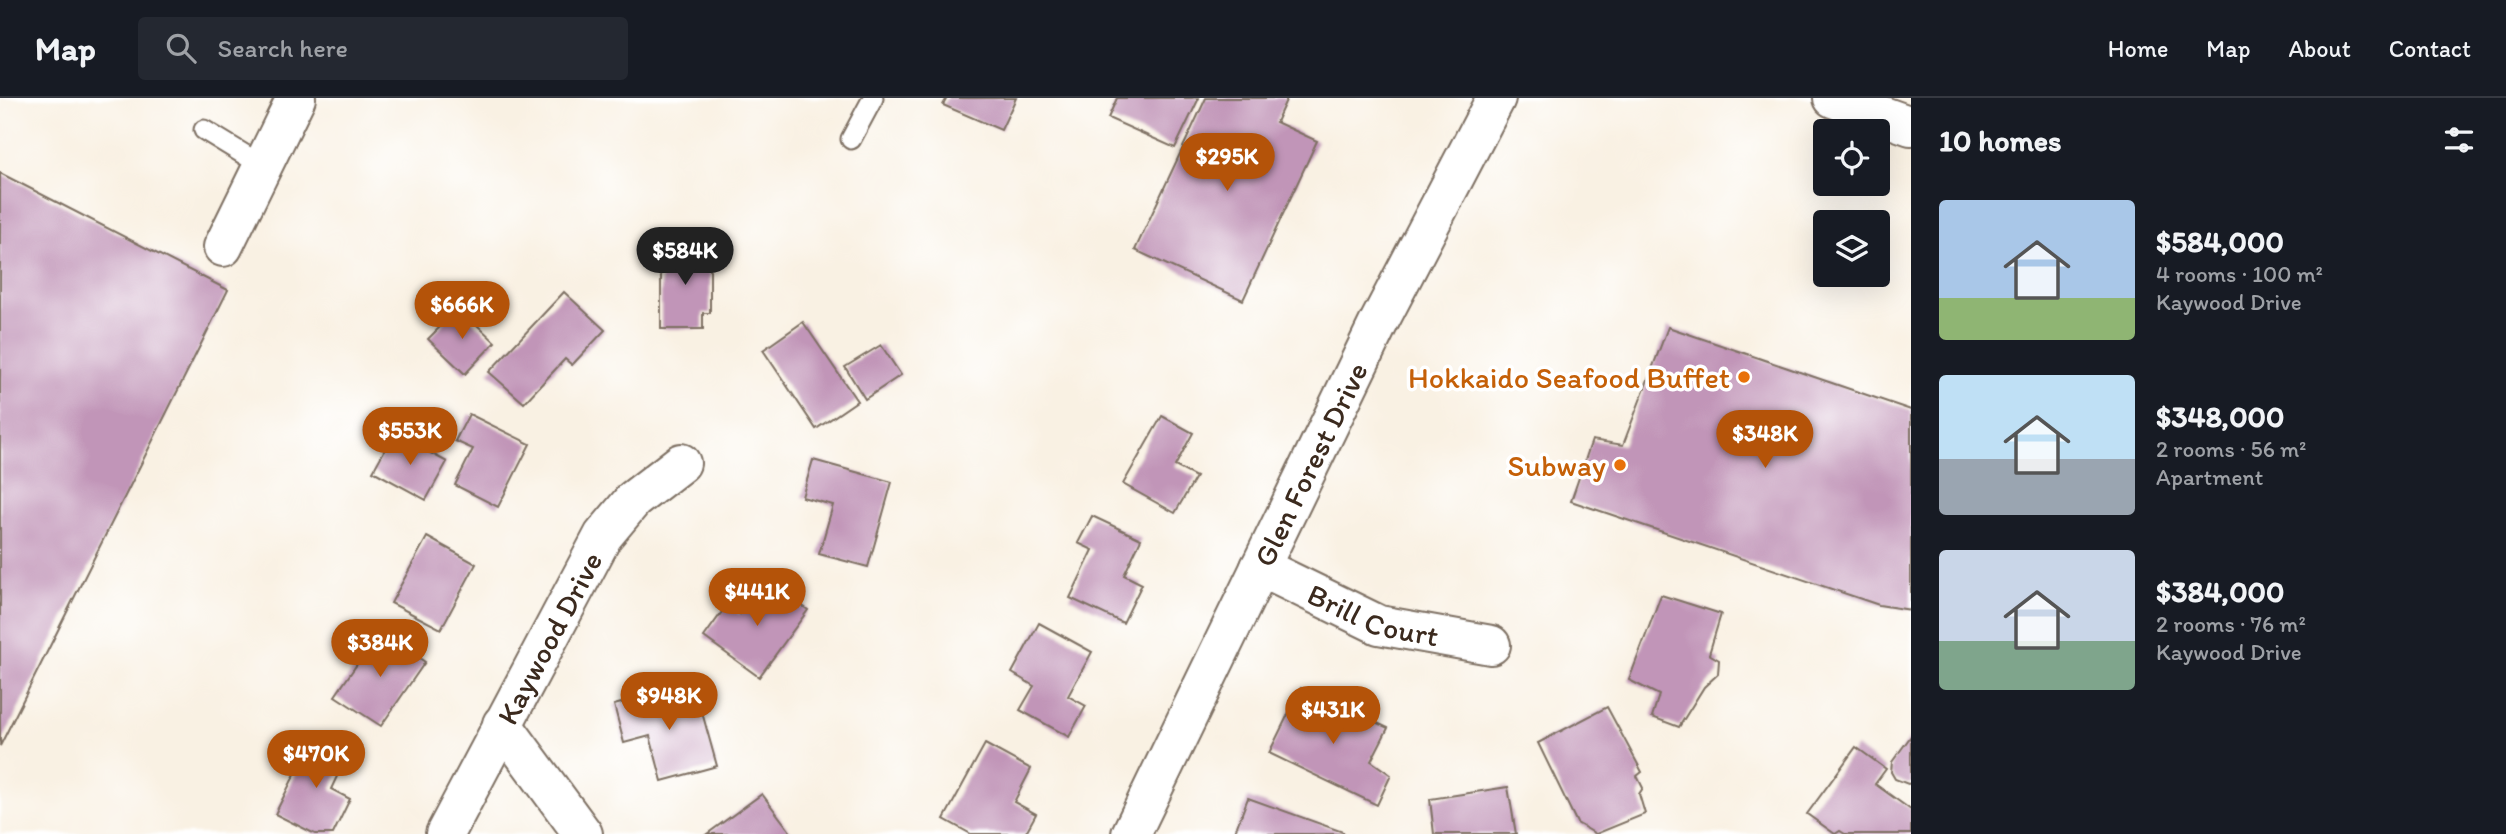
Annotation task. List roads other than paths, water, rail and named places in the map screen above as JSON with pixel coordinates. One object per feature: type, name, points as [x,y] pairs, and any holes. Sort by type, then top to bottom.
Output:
[{"type":"street","points":[[223,247],[296,98]]},
{"type":"street","name":"Glen Forest Drive","points":[[1131,834],[1378,324],[1496,98]]},
{"type":"street","points":[[1833,98],[1911,126]]},
{"type":"street","name":"Kaywood Drive","points":[[445,834],[603,536],[633,500],[681,463]]},
{"type":"street","name":"Brill Court","points":[[1260,567],[1379,625],[1491,645]]},
{"type":"street","points":[[502,724],[583,834]]},
{"type":"lane","points":[[850,139],[873,98]]},
{"type":"lane","points":[[204,130],[263,166]]},
{"type":"place","name":"Hokkaido Seafood Buffet","points":[[1744,377]]},
{"type":"place","name":"Subway","points":[[1620,465]]}]
